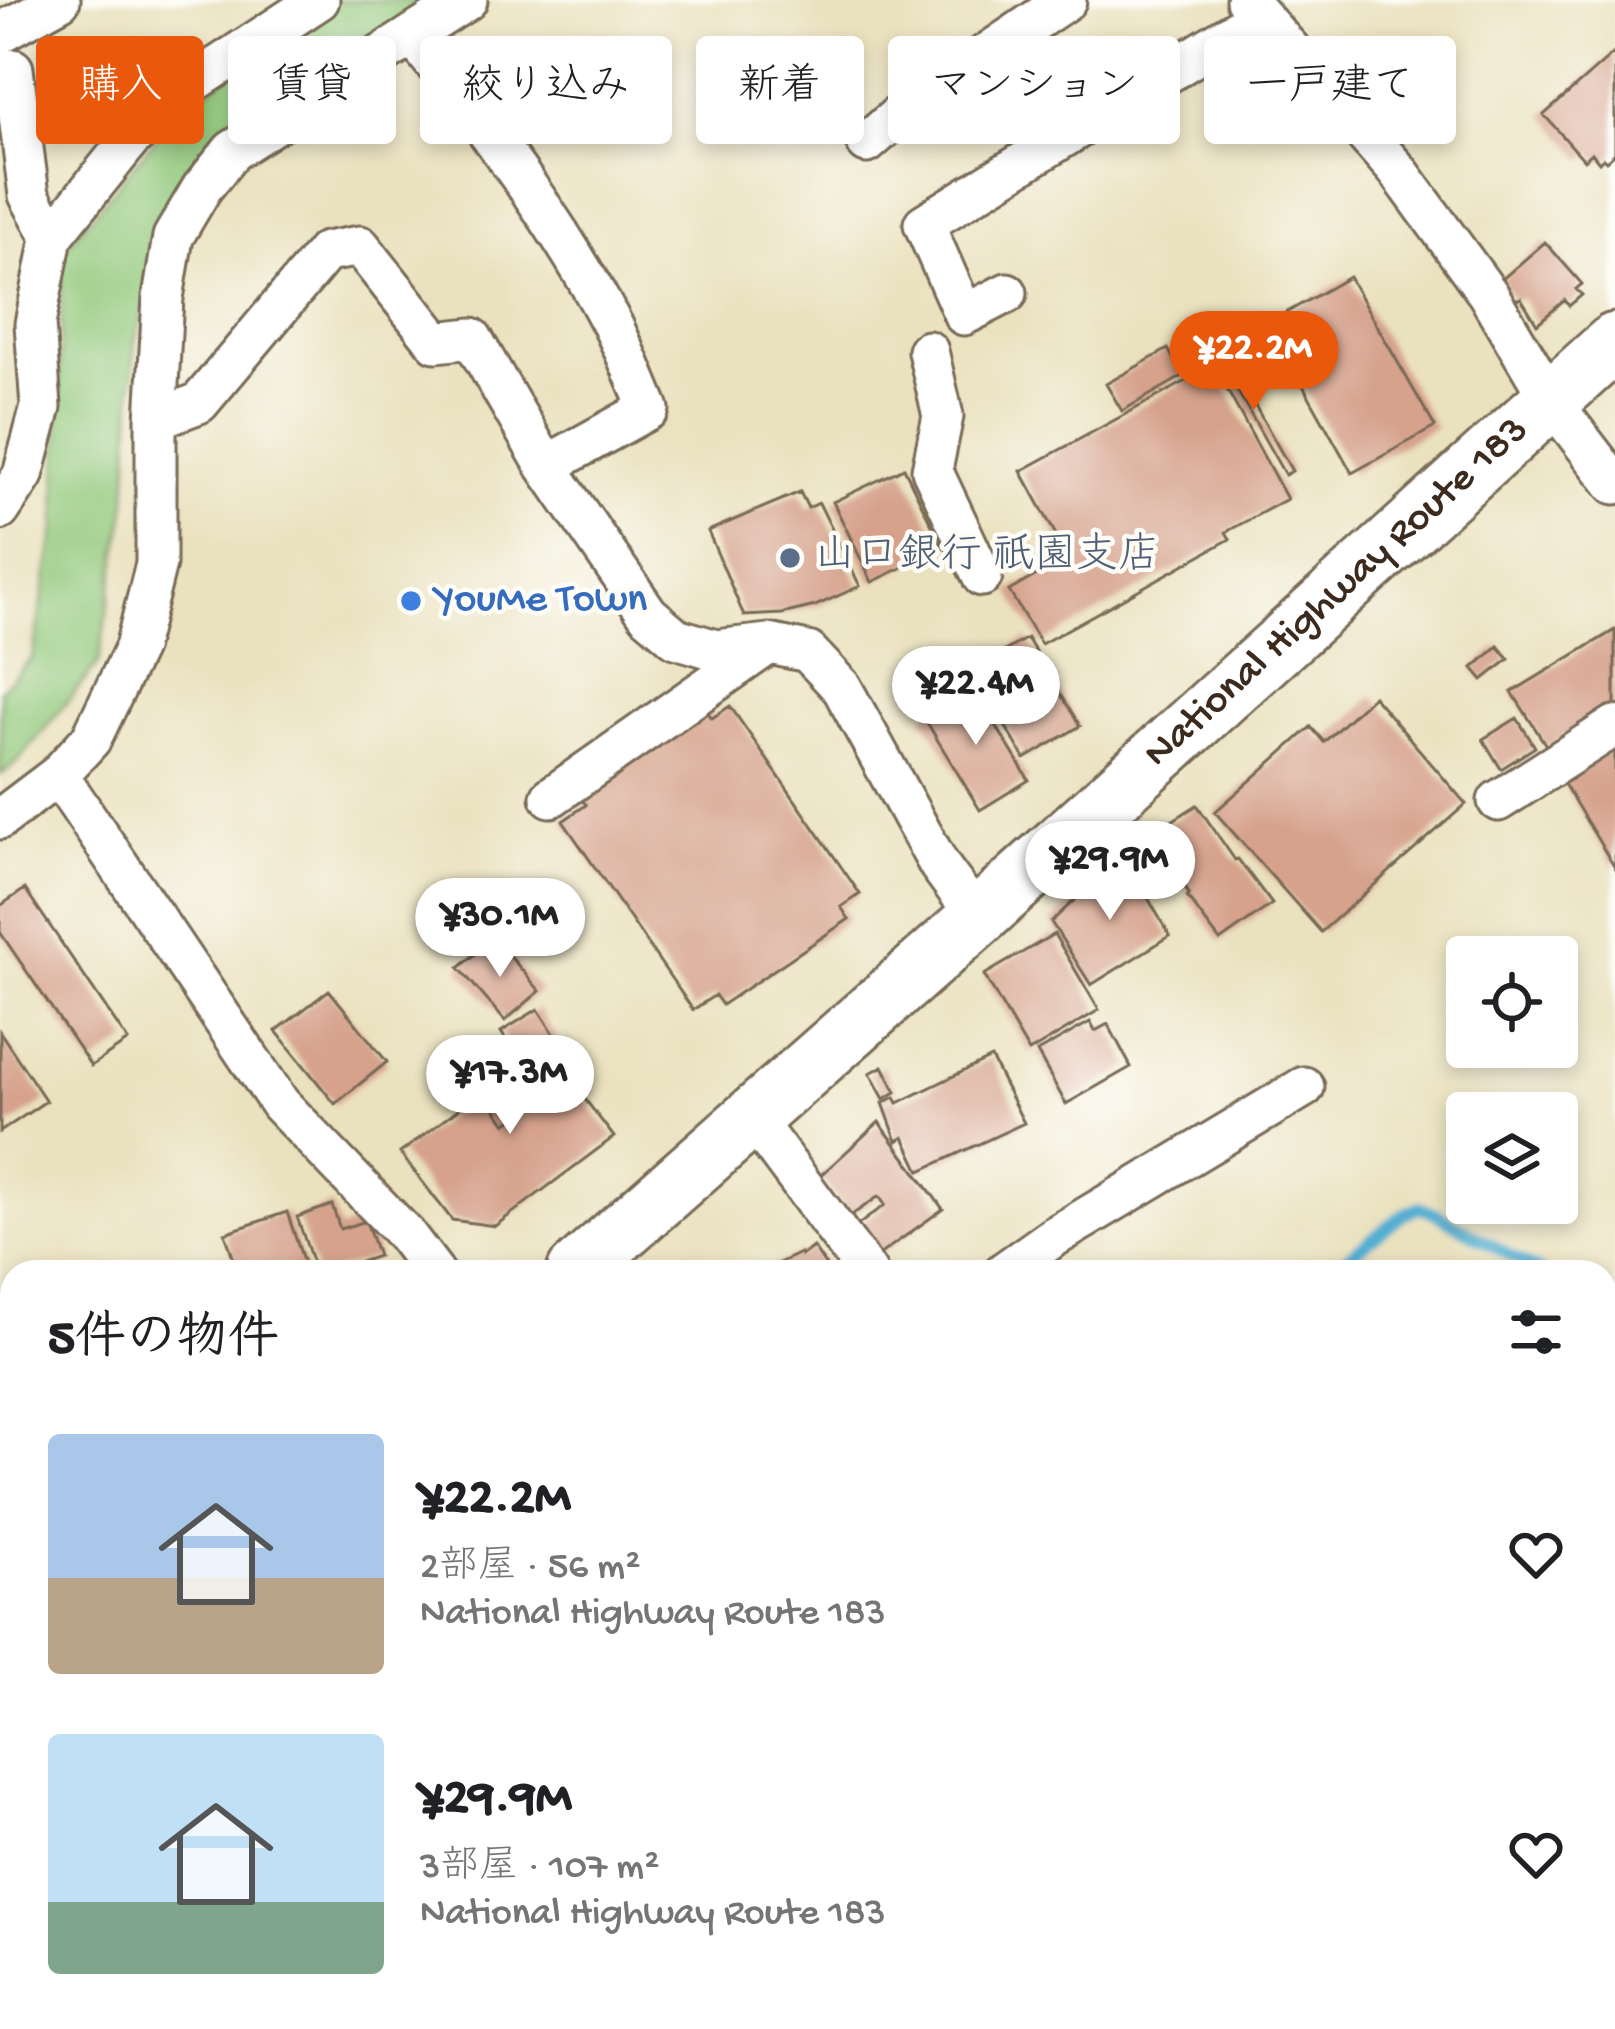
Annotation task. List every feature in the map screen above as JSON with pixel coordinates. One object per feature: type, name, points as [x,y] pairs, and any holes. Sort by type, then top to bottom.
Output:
[{"type":"highway","name":"National Highway Route 183","points":[[589,1260],[979,918],[1615,342]]},
{"type":"street","points":[[52,237],[28,195],[6,51],[60,0]]},
{"type":"street","points":[[0,510],[23,475],[40,407],[35,324],[52,237],[130,140],[191,84],[319,0]]},
{"type":"street","points":[[0,819],[48,771],[92,739],[135,648],[156,564],[163,298],[173,237],[202,188],[232,151],[467,0]]},
{"type":"street","points":[[867,143],[907,108],[1066,0]]},
{"type":"street","points":[[1007,293],[964,315],[924,224],[1252,8],[1399,172],[1488,294],[1551,401],[1615,484]]},
{"type":"street","points":[[413,36],[494,136],[561,240],[612,325],[649,409],[546,466]]},
{"type":"street","points":[[157,419],[199,404],[326,252],[360,246],[436,342],[472,338],[546,466],[647,614],[676,638],[716,650],[769,644],[808,652],[842,688],[939,865],[979,918]]},
{"type":"street","points":[[928,351],[943,416],[932,470],[982,576]]},
{"type":"street","points":[[551,797],[769,644]]},
{"type":"street","points":[[1498,801],[1615,727]]},
{"type":"street","points":[[0,793],[48,771]]},
{"type":"street","points":[[48,771],[280,1103],[425,1260]]},
{"type":"street","points":[[1021,1260],[1304,1087]]},
{"type":"street","points":[[750,1115],[858,1260]]},
{"type":"green space","points":[[327,0],[439,0],[391,36],[280,36]]},
{"type":"green space","points":[[228,75],[228,144],[247,144],[182,193],[135,340],[127,502],[98,664],[16,764],[0,775],[0,690],[32,658],[56,524],[63,251],[151,144],[204,144],[204,93]]},
{"type":"building","points":[[1615,52],[1615,153],[1606,161],[1599,162],[1592,153],[1584,160],[1544,115]]},
{"type":"building","points":[[1545,242],[1582,284],[1576,289],[1582,295],[1569,306],[1565,300],[1537,324],[1521,298],[1514,300],[1501,280]]},
{"type":"building","points":[[1349,277],[1435,427],[1352,473],[1268,323]]},
{"type":"building","points":[[1168,349],[1183,376],[1122,411],[1106,384]]},
{"type":"building","points":[[1224,351],[1292,471],[1285,475],[1217,355]]},
{"type":"building","points":[[1214,366],[1287,499],[1226,532],[1230,539],[1041,644],[1009,591],[1068,557],[1021,471]]},
{"type":"building","points":[[904,468],[943,548],[872,582],[833,502]]},
{"type":"building","points":[[800,492],[808,508],[819,503],[860,586],[815,606],[744,616],[708,531]]},
{"type":"building","points":[[1615,630],[1615,706],[1547,747],[1512,692]]},
{"type":"building","points":[[1027,638],[1080,726],[1025,759],[972,670]]},
{"type":"building","points":[[1498,646],[1509,659],[1483,680],[1473,668]]},
{"type":"building","points":[[972,686],[1029,780],[980,810],[923,716]]},
{"type":"building","points":[[692,690],[712,718],[730,706],[860,894],[841,907],[849,919],[722,1005],[715,995],[693,1010],[563,821],[586,805],[566,777]]},
{"type":"building","points":[[1373,696],[1466,804],[1321,932],[1215,812],[1311,727],[1324,742]]},
{"type":"building","points":[[1517,718],[1535,747],[1501,769],[1483,739]]},
{"type":"building","points":[[1615,747],[1615,868],[1561,779]]},
{"type":"building","points":[[1197,805],[1272,904],[1220,941],[1187,897],[1153,833]]},
{"type":"building","points":[[1123,855],[1170,936],[1091,985],[1051,922]]},
{"type":"building","points":[[25,889],[128,1041],[91,1066],[0,932],[0,906]]},
{"type":"building","points":[[1054,934],[1099,1010],[1029,1052],[984,975]]},
{"type":"building","points":[[494,938],[540,991],[505,1021],[459,968]]},
{"type":"building","points":[[329,990],[387,1062],[335,1104],[276,1031]]},
{"type":"building","points":[[538,1009],[578,1071],[568,1077],[614,1137],[495,1226],[452,1220],[400,1153],[482,1091],[506,1124],[559,1084],[542,1095],[501,1032]]},
{"type":"building","points":[[1090,1022],[1095,1031],[1108,1024],[1131,1067],[1066,1104],[1037,1052]]},
{"type":"building","points":[[0,1032],[46,1101],[0,1132]]},
{"type":"building","points":[[991,1058],[1024,1123],[920,1171],[904,1137],[897,1141],[883,1103],[895,1097],[898,1103]]},
{"type":"building","points":[[883,1066],[896,1092],[884,1099],[870,1073]]},
{"type":"building","points":[[879,1122],[943,1209],[879,1255],[858,1225],[885,1205],[879,1196],[849,1217],[820,1176]]},
{"type":"building","points":[[332,1205],[340,1229],[366,1221],[378,1256],[312,1260],[297,1217]]},
{"type":"building","points":[[287,1212],[303,1260],[234,1260],[225,1233]]},
{"type":"building","points":[[813,1247],[822,1260],[785,1260]]},
{"type":"waterway","points":[[1344,1260],[1419,1207],[1518,1260]]},
{"type":"place","name":"山口銀行 祇園支店","points":[[790,558]]},
{"type":"place","name":"YouMe Town","points":[[411,601]]}]
